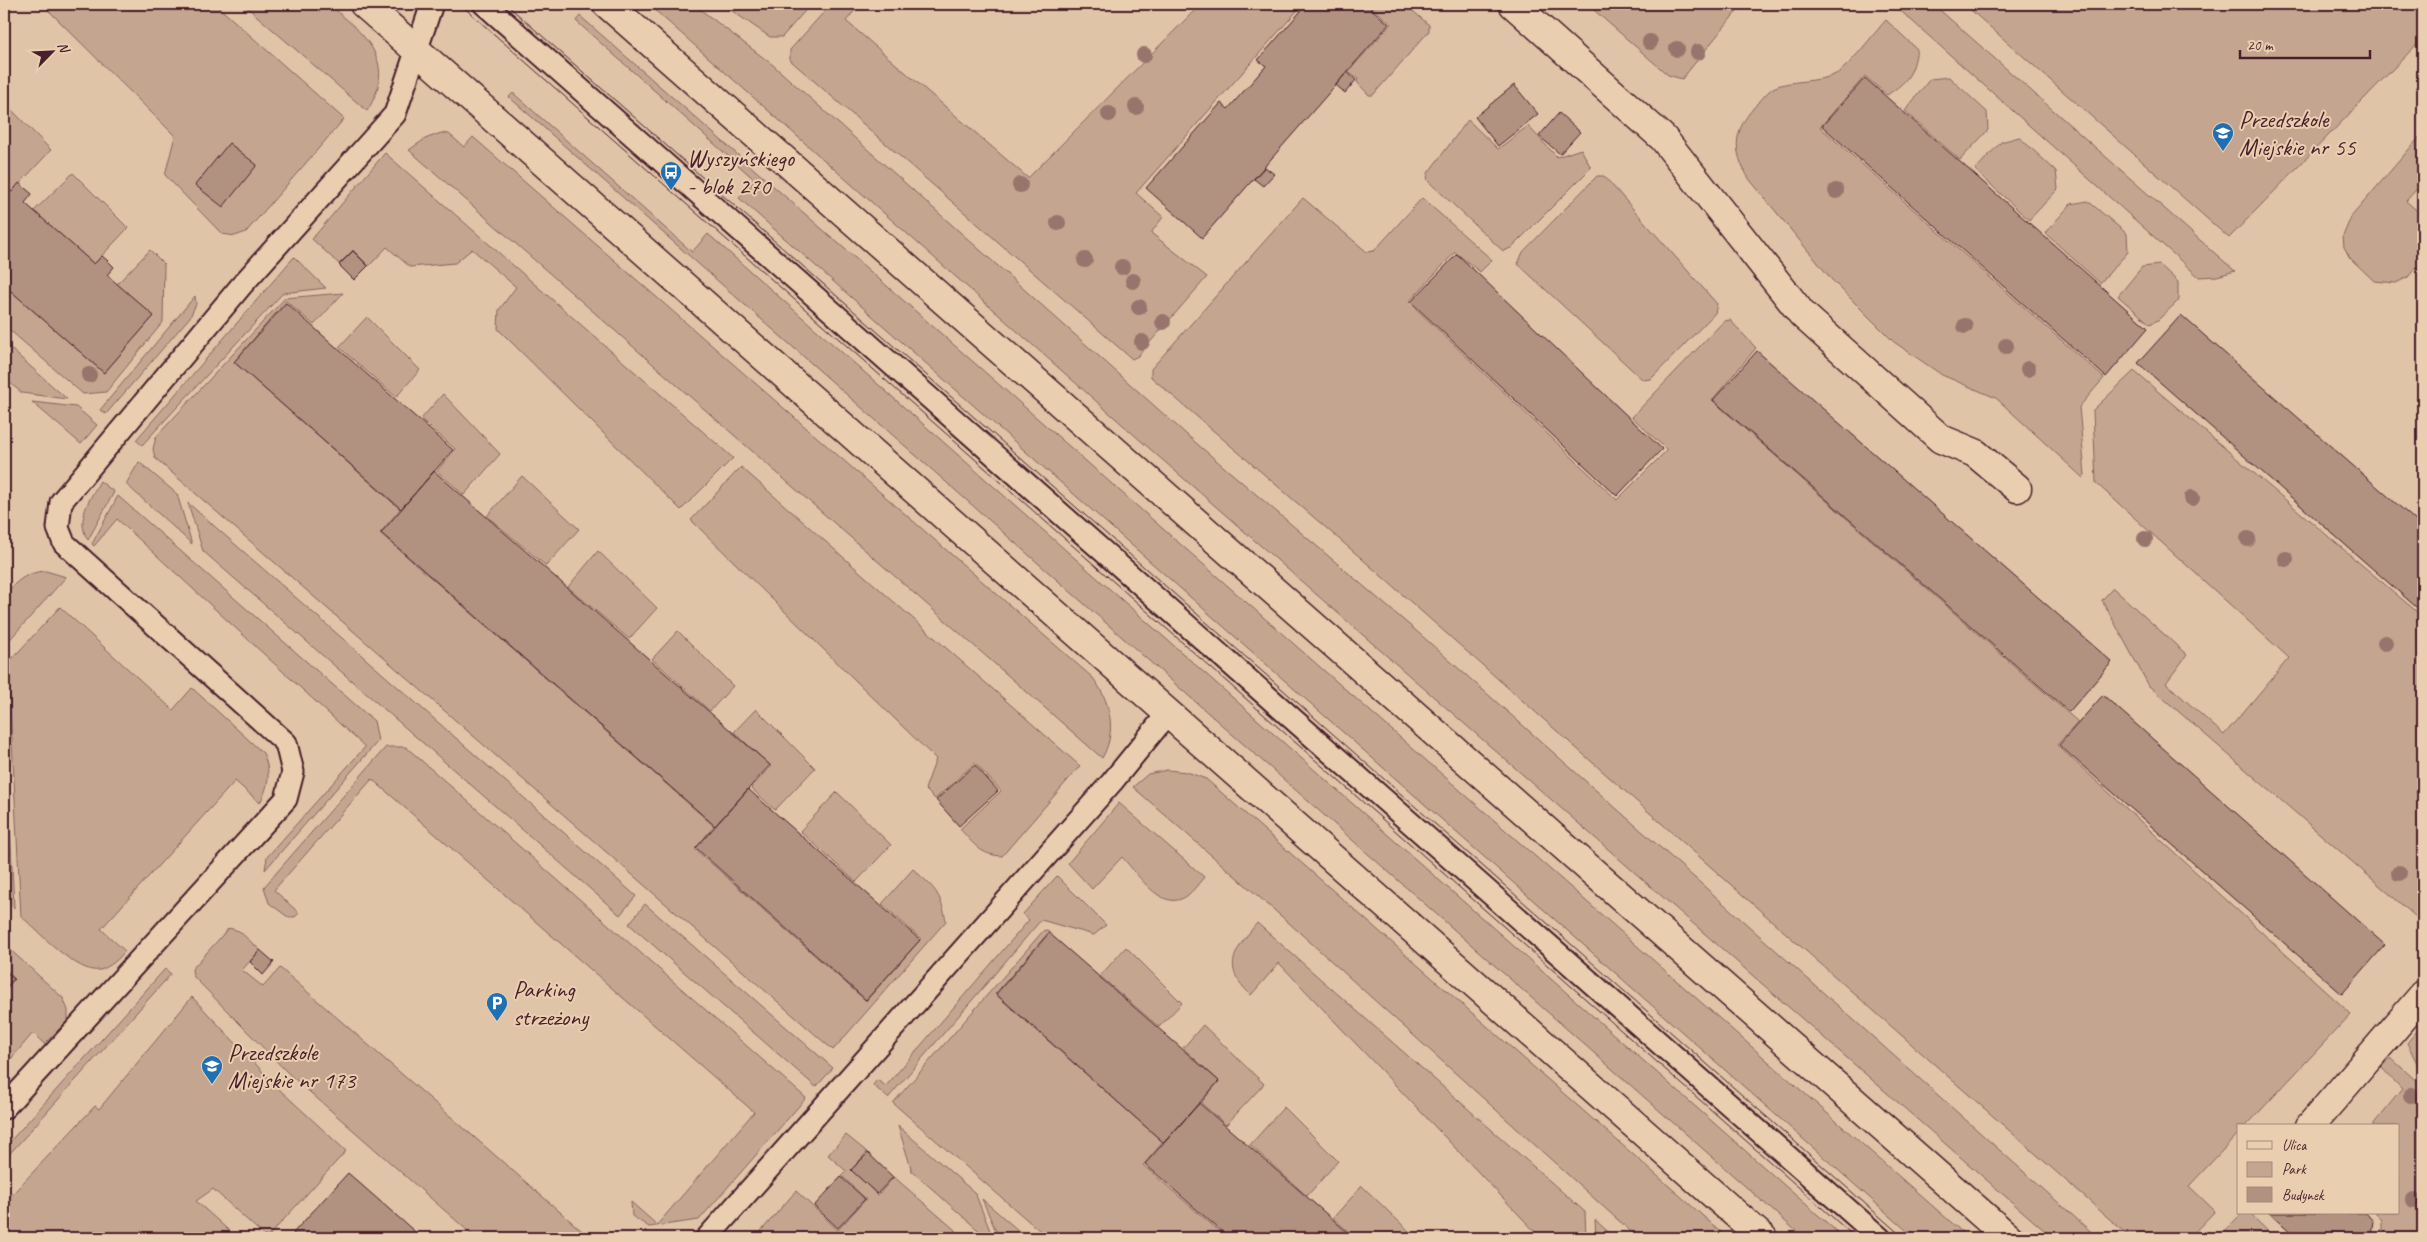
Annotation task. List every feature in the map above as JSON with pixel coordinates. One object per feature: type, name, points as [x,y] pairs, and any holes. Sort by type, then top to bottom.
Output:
[{"type":"street","points":[[364,4],[1169,712],[1763,1238]]},
{"type":"street","points":[[608,4],[2009,1238]]},
{"type":"street","points":[[1513,4],[1663,138],[1802,314],[1941,439],[1975,453],[2017,488]]},
{"type":"street","points":[[2312,1124],[2423,995]]},
{"type":"lane","points":[[4,1108],[286,799],[293,772],[286,744],[64,542],[58,528],[61,502],[241,286],[395,114],[432,4]]},
{"type":"lane","points":[[484,4],[1880,1238]]},
{"type":"lane","points":[[707,1238],[1112,782],[1169,712]]},
{"type":"green space","points":[[42,4],[215,4],[344,119],[246,232],[235,236],[222,234],[165,175],[175,136]]},
{"type":"green space","points":[[243,4],[329,4],[365,38],[373,50],[378,63],[379,77],[376,93],[367,111]]},
{"type":"green space","points":[[648,4],[693,4],[773,65],[1196,443],[1422,636],[2098,1238],[2053,1238],[1158,456]]},
{"type":"green space","points":[[722,4],[811,4],[782,37],[770,37]]},
{"type":"green space","points":[[831,4],[860,4],[846,21],[1028,178],[1201,4],[1303,4],[1136,193],[1163,217],[1151,233],[1207,277],[1138,356],[1132,359],[790,60],[790,50]]},
{"type":"green space","points":[[1369,4],[1405,4],[1429,25],[1429,31],[1373,95],[1369,95],[1357,82],[1358,79],[1348,72],[1391,24]]},
{"type":"green space","points":[[1587,4],[1728,4],[1737,11],[1682,79],[1668,75]]},
{"type":"green space","points":[[1893,4],[1933,4],[2235,271],[2217,276],[2199,277]]},
{"type":"green space","name":"Przedszkole Miejskie nr 55","points":[[1964,4],[2423,4],[2423,38],[2229,238]]},
{"type":"green space","points":[[580,16],[1969,1238],[1915,1238],[739,198],[755,180],[576,21]]},
{"type":"green space","points":[[1886,20],[1917,49],[1914,65],[1905,81],[1887,95],[1865,76],[1820,127],[2104,378],[2079,407],[2085,475],[2083,478],[1996,398],[1942,375],[1894,342],[1832,280],[1750,180],[1739,158],[1737,149],[1740,130],[1744,121],[1767,93],[1779,85],[1821,79],[1836,74],[1854,57]]},
{"type":"green space","points":[[1949,77],[1987,112],[1988,130],[1960,160],[1905,111],[1930,79]]},
{"type":"green space","points":[[513,93],[692,252],[708,234],[1844,1238],[1804,1238],[509,97]]},
{"type":"green space","points":[[4,102],[51,150],[12,192],[4,185],[4,150],[7,146],[4,142]]},
{"type":"green space","points":[[1468,120],[1498,149],[1528,126],[1557,157],[1581,149],[1591,168],[1511,248],[1503,251],[1427,180],[1428,173]]},
{"type":"green space","points":[[441,133],[449,134],[464,147],[473,137],[1093,678],[1104,697],[1110,717],[1109,738],[1102,758],[409,150],[425,139]]},
{"type":"green space","points":[[2423,133],[2423,182],[2406,201],[2423,216],[2423,260],[2410,276],[2396,283],[2374,281],[2350,258],[2344,247],[2343,236],[2351,217]]},
{"type":"green space","points":[[2019,137],[2056,171],[2058,189],[2029,220],[1975,170],[2001,142]]},
{"type":"green space","points":[[385,153],[733,458],[681,510],[498,329],[499,310],[516,287],[472,249],[455,263],[410,267],[387,247],[369,266],[353,250],[339,264],[312,239]]},
{"type":"green space","points":[[73,173],[128,228],[94,264],[34,211]]},
{"type":"green space","points":[[1597,176],[1604,176],[1717,304],[1715,313],[1651,379],[1643,380],[1518,264],[1523,252]]},
{"type":"green space","points":[[1303,198],[1367,252],[1374,251],[1422,198],[1492,260],[1480,272],[1455,252],[1409,302],[1617,500],[1667,450],[1632,417],[1724,321],[1730,320],[1756,348],[1712,400],[2078,722],[2057,745],[2351,1014],[2248,1124],[2237,1124],[2237,1135],[2189,1186],[2215,1211],[2189,1238],[2131,1238],[1361,558],[1151,377],[1151,369]]},
{"type":"green space","points":[[2088,201],[2127,234],[2128,252],[2100,283],[2045,233],[2071,204]]},
{"type":"green space","points":[[150,250],[164,264],[163,322],[106,392],[83,394],[4,325],[4,285],[104,373],[154,316],[117,284]]},
{"type":"green space","points":[[294,257],[326,288],[283,293],[142,445],[136,440]]},
{"type":"green space","points":[[2160,265],[2178,282],[2178,301],[2158,320],[2150,324],[2118,296],[2142,267]]},
{"type":"green space","points":[[343,293],[314,325],[286,301],[234,362],[400,509],[380,533],[714,826],[695,849],[866,1001],[921,939],[882,904],[913,869],[936,891],[946,921],[833,1050],[155,458],[153,449],[156,437],[285,298]]},
{"type":"green space","points":[[195,296],[196,304],[190,317],[106,414],[100,410]]},
{"type":"green space","points":[[367,317],[420,370],[396,397],[339,347]]},
{"type":"green space","points":[[4,343],[67,399],[22,393],[4,378]]},
{"type":"green space","points":[[2134,371],[2423,617],[2423,923],[2149,686],[2102,600],[2113,588],[2187,655],[2166,683],[2224,735],[2289,658],[2096,483],[2093,410]]},
{"type":"green space","points":[[443,394],[500,454],[464,495],[437,471],[455,449],[421,419]]},
{"type":"green space","points":[[32,402],[76,407],[97,425],[81,444]]},
{"type":"green space","points":[[139,462],[177,494],[192,544],[126,484]]},
{"type":"green space","points":[[741,467],[1080,766],[1002,856],[983,851],[960,829],[1001,791],[975,763],[935,799],[925,789],[936,759],[691,520]]},
{"type":"green space","points":[[522,476],[579,529],[546,566],[487,516]]},
{"type":"green space","points":[[100,481],[114,492],[88,540],[84,532],[83,517],[88,502]]},
{"type":"green space","points":[[118,496],[374,721],[378,741],[265,870],[267,857],[365,747],[117,519],[94,546],[92,544]]},
{"type":"green space","points":[[188,503],[636,896],[620,915],[203,551]]},
{"type":"green space","points":[[598,551],[657,608],[629,639],[568,587]]},
{"type":"green space","points":[[46,571],[66,577],[4,646],[4,595],[13,585],[27,575]]},
{"type":"green space","points":[[60,607],[173,710],[192,688],[263,753],[268,772],[267,784],[260,803],[235,781],[101,929],[125,951],[114,962],[100,970],[91,970],[70,959],[47,941],[21,916],[8,663]]},
{"type":"green space","points":[[678,631],[733,686],[710,711],[652,659]]},
{"type":"green space","points":[[4,694],[14,908],[4,899]]},
{"type":"green space","points":[[756,709],[815,768],[775,810],[751,788],[771,766],[734,732]]},
{"type":"green space","points":[[386,747],[406,747],[806,1098],[699,1220],[649,1227],[632,1216],[631,1202],[657,1225],[754,1112],[372,779],[274,890],[299,913],[295,917],[288,917],[269,903],[264,887]]},
{"type":"green space","points":[[1167,770],[1187,772],[1206,779],[1728,1238],[1638,1238],[1289,923],[1133,787],[1148,774]]},
{"type":"green space","points":[[837,792],[891,845],[856,882],[800,831]]},
{"type":"green space","points":[[1119,803],[1204,877],[1188,895],[1179,900],[1169,900],[1160,896],[1143,882],[1122,857],[1092,889],[1068,863]]},
{"type":"green space","points":[[1057,876],[1106,925],[1094,935],[1041,920],[888,1098],[873,1085],[877,1080],[886,1086],[1029,920],[1023,914]]},
{"type":"green space","points":[[645,904],[833,1068],[816,1087],[629,924]]},
{"type":"green space","points":[[1257,923],[1585,1212],[1586,1238],[1541,1238],[1279,963],[1251,995],[1241,985],[1233,967],[1237,950]]},
{"type":"green space","points":[[229,928],[239,931],[260,950],[242,970],[263,987],[280,968],[590,1238],[476,1238],[287,1072],[193,976],[192,969]]},
{"type":"green space","points":[[1044,930],[1049,932],[995,994],[1163,1142],[1143,1165],[1227,1238],[1048,1238],[893,1103]]},
{"type":"green space","points":[[4,944],[63,998],[68,1010],[68,1020],[44,1044],[33,1033],[4,1067],[4,991],[15,979],[4,968]]},
{"type":"green space","points":[[1126,947],[1182,1003],[1159,1027],[1100,976]]},
{"type":"green space","points":[[165,969],[171,974],[4,1160],[4,1148]]},
{"type":"green space","name":"Przedszkole Miejskie nr 173","points":[[192,997],[281,1091],[346,1151],[267,1238],[213,1189],[196,1201],[237,1238],[4,1238],[4,1203],[95,1106],[99,1109]]},
{"type":"green space","points":[[2423,1024],[2423,1070],[2418,1065],[2407,1043]]},
{"type":"green space","points":[[1203,1025],[1264,1084],[1226,1125],[1201,1103],[1219,1081],[1183,1048]]},
{"type":"green space","points":[[2391,1058],[2423,1087],[2423,1238],[2382,1238],[2382,1220],[2376,1214],[2400,1214],[2400,1124],[2374,1124],[2402,1089],[2381,1067]]},
{"type":"green space","points":[[1284,1107],[1338,1161],[1307,1196],[1250,1145]]},
{"type":"green space","points":[[898,1126],[975,1193],[993,1238],[987,1238],[912,1171]]},
{"type":"green space","points":[[846,1135],[867,1152],[851,1170],[878,1195],[894,1177],[955,1230],[956,1238],[755,1238],[796,1191],[838,1230],[866,1199],[842,1176],[846,1171],[828,1155]]},
{"type":"green space","points":[[1362,1186],[1416,1238],[1356,1238],[1333,1218]]},
{"type":"green space","points":[[982,1199],[1027,1238],[999,1238]]},
{"type":"green space","points":[[2241,1214],[2250,1214],[2275,1238],[2218,1238]]},
{"type":"green space","points":[[1595,1220],[1615,1238],[1596,1238]]},
{"type":"building","points":[[1307,4],[1366,4],[1389,24],[1202,238],[1146,188],[1221,103],[1228,109],[1266,66],[1258,60]]},
{"type":"building","points":[[1347,72],[1356,80],[1345,93],[1336,85]]},
{"type":"building","points":[[1865,78],[2148,328],[2106,377],[1822,126]]},
{"type":"building","points":[[1514,85],[1538,114],[1498,146],[1475,117]]},
{"type":"building","points":[[1559,113],[1580,132],[1560,154],[1539,136]]},
{"type":"building","points":[[229,143],[257,165],[223,207],[195,185]]},
{"type":"building","points":[[1265,167],[1274,174],[1263,186],[1254,179]]},
{"type":"building","points":[[19,183],[32,194],[25,203],[94,264],[102,256],[108,261],[114,267],[107,275],[154,316],[104,373],[4,285],[4,185],[12,192]]},
{"type":"building","points":[[353,251],[368,266],[354,280],[339,265]]},
{"type":"building","points":[[1457,254],[1662,449],[1617,496],[1411,302]]},
{"type":"building","points":[[286,303],[453,450],[401,509],[234,362]]},
{"type":"building","points":[[2181,315],[2423,527],[2423,613],[2138,363]]},
{"type":"building","points":[[1757,351],[2112,662],[2069,712],[1713,400]]},
{"type":"building","points":[[434,471],[770,765],[715,826],[381,533]]},
{"type":"building","points":[[2103,695],[2385,945],[2342,994],[2059,745]]},
{"type":"building","points":[[975,765],[998,791],[959,826],[936,800]]},
{"type":"building","points":[[748,789],[920,940],[866,1000],[696,848]]},
{"type":"building","points":[[1049,933],[1219,1081],[1164,1143],[996,994]]},
{"type":"building","points":[[260,950],[274,962],[263,975],[250,962]]},
{"type":"building","points":[[4,970],[14,979],[4,990]]},
{"type":"building","points":[[1199,1103],[1354,1238],[1229,1238],[1145,1164]]},
{"type":"building","points":[[868,1153],[893,1177],[877,1194],[851,1170]]},
{"type":"building","points":[[348,1173],[422,1238],[298,1238],[293,1233]]},
{"type":"building","points":[[841,1177],[865,1199],[838,1228],[814,1206]]},
{"type":"building","points":[[2270,1214],[2367,1214],[2373,1221],[2371,1238],[2296,1238]]},
{"type":"tram line","points":[[460,4],[1856,1238]]},
{"type":"tram line","points":[[506,4],[1904,1238]]},
{"type":"place","name":"Przedszkole Miejskie nr 55","points":[[2223,152]]},
{"type":"place","name":"Wyszyńskiego - blok 270","points":[[671,191]]},
{"type":"place","name":"Parking strzeżony","points":[[497,1022]]},
{"type":"place","name":"Przedszkole Miejskie nr 173","points":[[212,1085]]}]
